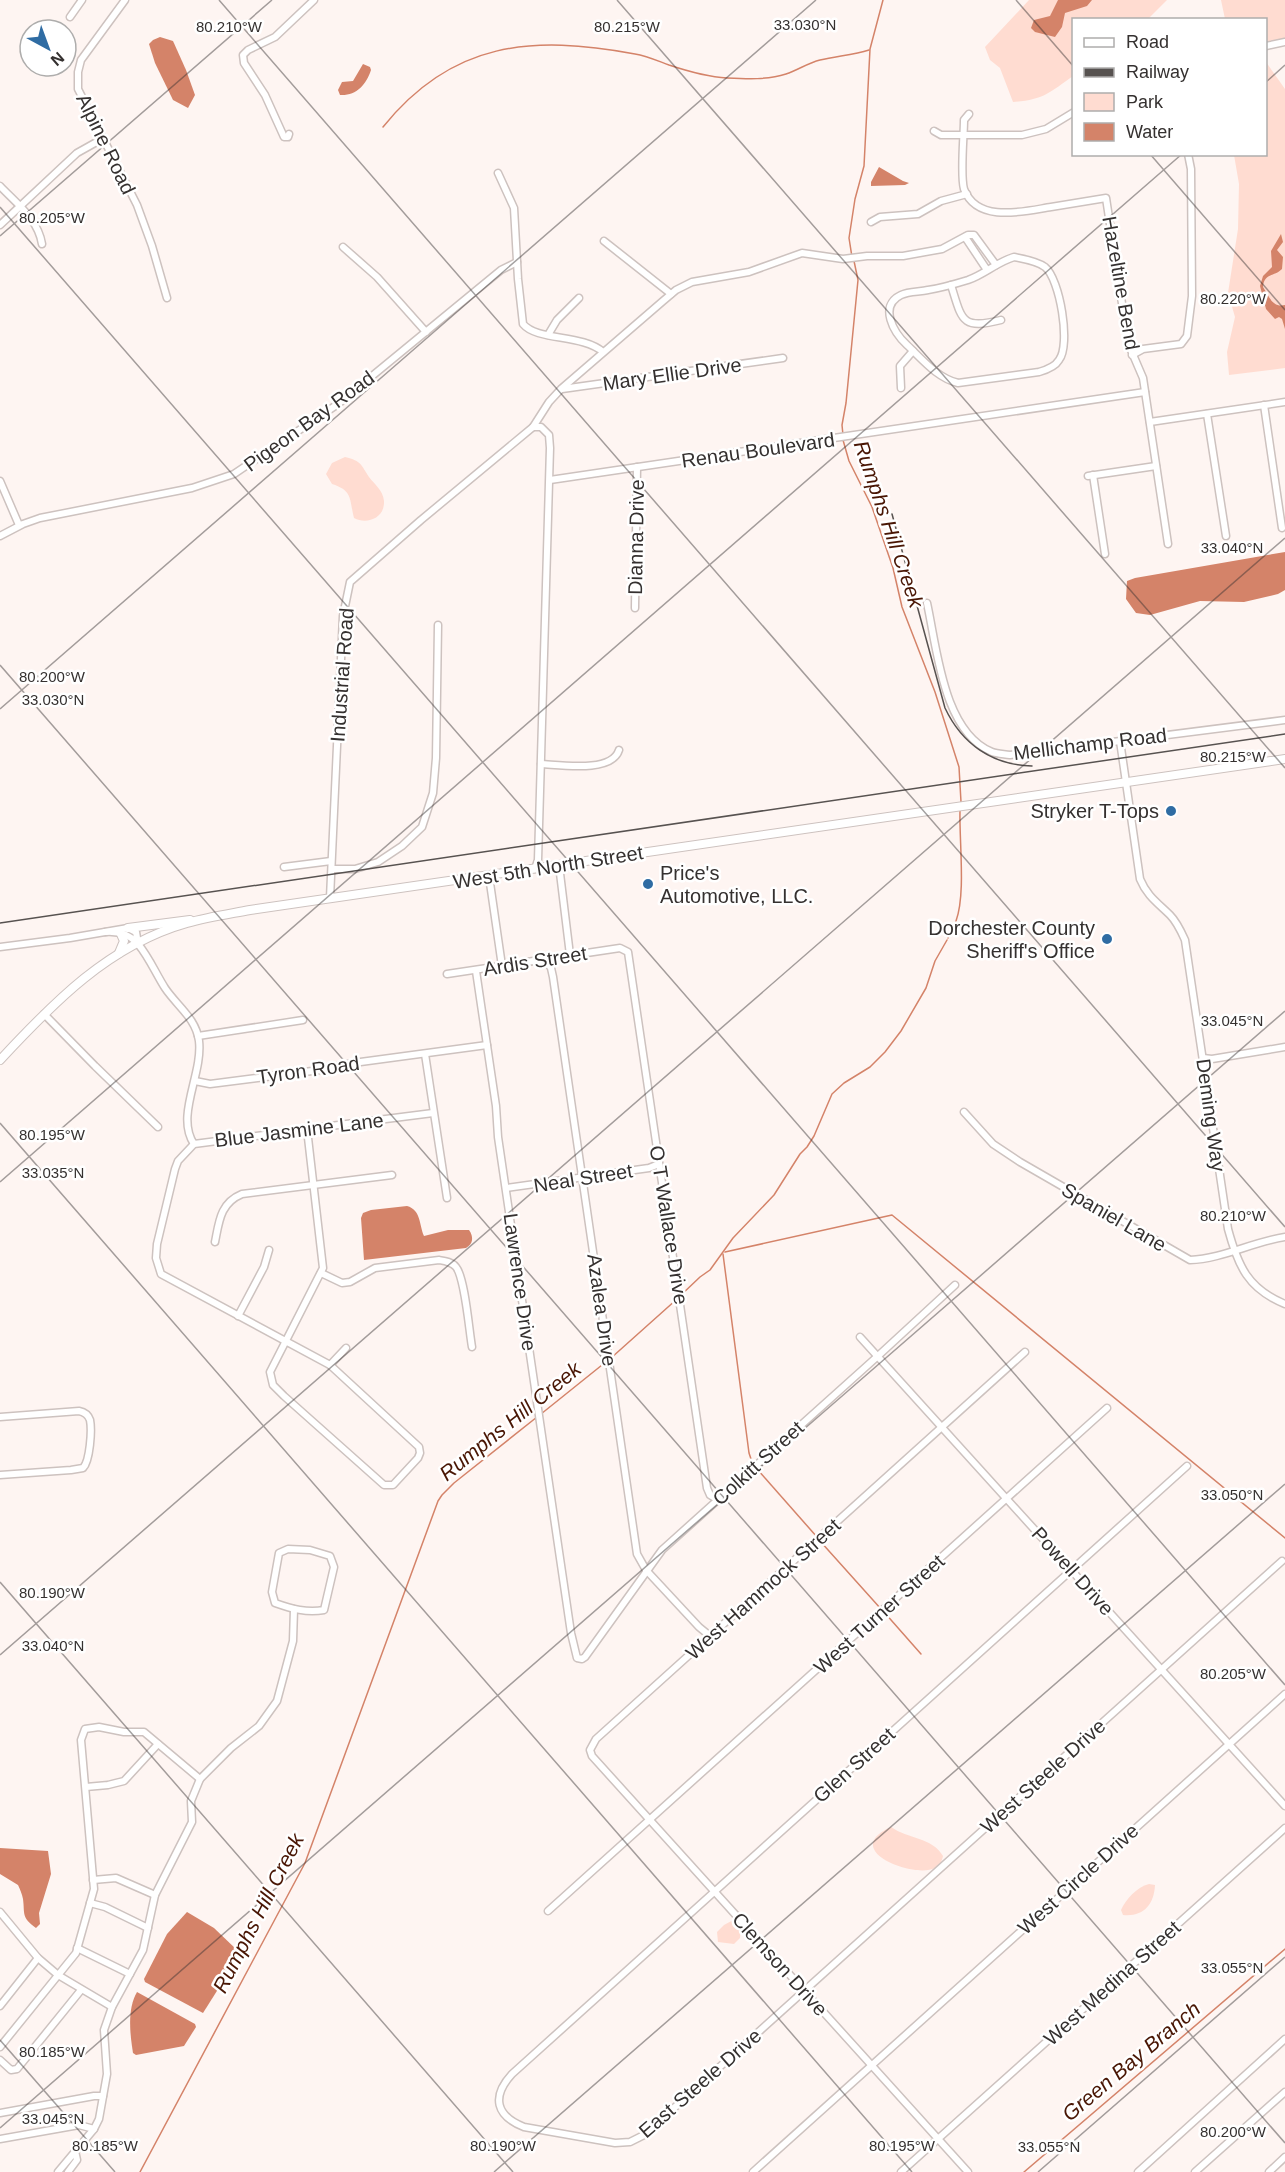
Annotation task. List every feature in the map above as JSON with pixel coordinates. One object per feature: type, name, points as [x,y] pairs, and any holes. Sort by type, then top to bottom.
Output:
[{"type":"main road","name":"West 5th North Street","points":[[0,1060],[44,1014],[82,979],[119,953],[195,921],[330,898],[1285,759]]},
{"type":"main road","points":[[128,927],[186,919],[195,921]]},
{"type":"main road","points":[[119,953],[124,941],[120,932]]},
{"type":"street","points":[[70,17],[82,0]]},
{"type":"street","name":"Alpine Road","points":[[125,0],[81,60],[78,88],[137,205],[167,298]]},
{"type":"street","points":[[289,134],[288,137],[284,137],[265,95],[244,63],[243,55],[248,50],[275,37],[314,0]]},
{"type":"street","points":[[1267,46],[1285,42]]},
{"type":"street","points":[[934,131],[941,135],[1022,135],[1046,129],[1072,113]]},
{"type":"street","points":[[871,222],[880,217],[918,214],[941,201],[967,194],[963,182],[964,120],[969,114]]},
{"type":"street","points":[[0,225],[77,153],[102,139]]},
{"type":"street","points":[[1132,355],[1143,349],[1181,344],[1187,336],[1192,296],[1191,170],[1188,156]]},
{"type":"street","points":[[498,173],[514,208],[523,324],[530,331],[588,343],[603,352]]},
{"type":"street","points":[[0,186],[20,206],[36,227],[42,244]]},
{"type":"street","name":"Hazeltine Bend","points":[[967,194],[980,207],[1009,214],[1106,198],[1128,343],[1142,374],[1168,544]]},
{"type":"street","points":[[987,270],[965,237],[968,235],[976,236],[996,265]]},
{"type":"street","name":"Industrial Road","points":[[330,898],[343,616],[350,582],[533,427],[549,402],[561,389],[603,352],[671,294],[692,282],[749,273],[802,252],[843,259],[903,256],[942,249],[965,237]]},
{"type":"street","points":[[604,241],[671,294]]},
{"type":"street","points":[[344,247],[376,277],[426,332]]},
{"type":"street","points":[[1014,257],[1026,259],[1045,267],[1055,279],[1064,334],[1064,350],[1059,361],[1039,372],[958,383],[947,381],[893,330],[890,309],[895,298],[903,293],[951,285],[976,277],[996,265],[1014,257]]},
{"type":"street","name":"Pigeon Bay Road","points":[[0,536],[19,525],[68,512],[192,488],[234,474],[329,411],[504,267],[517,262]]},
{"type":"street","points":[[951,285],[960,315],[966,321],[974,325],[982,325],[1001,320]]},
{"type":"street","points":[[548,335],[557,320],[579,297]]},
{"type":"street","points":[[901,388],[898,370],[913,351]]},
{"type":"street","name":"Mary Ellie Drive","points":[[561,389],[783,358]]},
{"type":"street","name":"Renau Boulevard","points":[[550,480],[1145,392]]},
{"type":"street","points":[[1150,422],[1285,402]]},
{"type":"street","points":[[1264,405],[1282,528]]},
{"type":"street","points":[[1207,414],[1226,536]]},
{"type":"street","points":[[533,427],[541,427],[549,435],[550,480],[538,860],[535,868]]},
{"type":"street","points":[[1105,554],[1090,476],[1156,466]]},
{"type":"street","name":"Dianna Drive","points":[[635,608],[637,467]]},
{"type":"street","points":[[0,481],[19,525]]},
{"type":"street","name":"Mellichamp Road","points":[[927,603],[952,710],[961,726],[992,752],[1010,755],[1285,720]]},
{"type":"street","points":[[332,869],[355,869],[378,862],[402,846],[422,827],[433,793],[438,625]]},
{"type":"street","name":"Deming Way","points":[[1120,741],[1140,879],[1144,890],[1178,925],[1185,940],[1233,1250],[1253,1285],[1269,1297],[1285,1304]]},
{"type":"street","points":[[541,764],[594,765],[613,760],[619,750]]},
{"type":"street","points":[[284,867],[332,861]]},
{"type":"street","points":[[559,865],[570,955]]},
{"type":"street","points":[[489,876],[502,966]]},
{"type":"street","points":[[0,947],[128,927],[136,932],[138,944],[165,988],[189,1016],[198,1036],[199,1060],[187,1121],[189,1136],[194,1144]]},
{"type":"street","points":[[105,932],[120,932],[138,944]]},
{"type":"street","name":"Ardis Street","points":[[447,974],[545,958],[623,949]]},
{"type":"street","name":"O T Wallace Drive","points":[[623,949],[628,952],[630,963],[707,1488],[710,1496],[718,1500]]},
{"type":"street","name":"Azalea Drive","points":[[545,958],[553,977],[636,1547],[646,1570],[710,1636]]},
{"type":"street","name":"Lawrence Drive","points":[[476,971],[571,1633],[575,1656],[582,1659]]},
{"type":"street","points":[[44,1014],[158,1127]]},
{"type":"street","points":[[198,1036],[303,1020]]},
{"type":"street","name":"Tyron Road","points":[[195,1081],[210,1083],[321,1070],[352,1063],[487,1045]]},
{"type":"street","points":[[1203,1058],[1212,1059],[1285,1047]]},
{"type":"street","points":[[423,1054],[447,1198]]},
{"type":"street","name":"Spaniel Lane","points":[[964,1112],[993,1144],[1020,1162],[1190,1260],[1203,1260],[1285,1237]]},
{"type":"street","name":"Blue Jasmine Lane","points":[[285,1341],[270,1372],[273,1385],[384,1485],[393,1485],[418,1458],[419,1447],[330,1365],[285,1341],[238,1316],[166,1278],[155,1268],[157,1244],[175,1169],[183,1154],[194,1144],[434,1113]]},
{"type":"street","points":[[285,1341],[321,1273],[323,1263],[307,1129]]},
{"type":"street","name":"Neal Street","points":[[506,1188],[650,1168],[659,1164]]},
{"type":"street","points":[[215,1242],[224,1207],[236,1196],[392,1175]]},
{"type":"street","points":[[238,1316],[264,1267],[270,1250]]},
{"type":"street","points":[[321,1273],[342,1283],[350,1282],[375,1268],[447,1261],[455,1265],[461,1278],[472,1347]]},
{"type":"street","name":"Colkitt Street","points":[[582,1659],[662,1550],[955,1285]]},
{"type":"street","name":"Powell Drive","points":[[860,1337],[944,1427],[1285,1806]]},
{"type":"street","points":[[330,1365],[346,1348]]},
{"type":"street","name":"West Hammock Street","points":[[592,1756],[591,1745],[596,1739],[944,1427],[1024,1352]]},
{"type":"street","name":"West Turner Street","points":[[548,1911],[1107,1408]]},
{"type":"street","points":[[0,1417],[79,1411],[86,1414],[90,1420],[88,1460],[83,1468],[0,1475]]},
{"type":"street","name":"Glen Street","points":[[522,2064],[1186,1466]]},
{"type":"street","points":[[288,1549],[310,1550],[330,1556],[334,1567],[324,1610],[313,1612],[294,1609],[275,1603],[272,1592],[279,1553],[288,1549]]},
{"type":"street","name":"West Steele Drive","points":[[804,1991],[1282,1561]]},
{"type":"street","points":[[58,2172],[99,2119],[107,2073],[104,2030],[112,2007],[143,1950],[155,1895],[192,1822],[191,1801],[200,1779],[231,1748],[259,1726],[277,1701],[293,1641],[294,1609]]},
{"type":"street","name":"West Circle Drive","points":[[753,2172],[1285,1694]]},
{"type":"street","points":[[0,2047],[76,1953],[94,1889],[81,1740],[85,1729],[99,1727],[124,1732],[144,1732],[200,1779]]},
{"type":"street","points":[[86,1786],[108,1785],[124,1781],[158,1744]]},
{"type":"street","name":"Clemson Drive","points":[[592,1756],[968,2172]]},
{"type":"street","name":"West Medina Street","points":[[901,2172],[1285,1828]]},
{"type":"street","points":[[93,1880],[116,1878],[155,1895]]},
{"type":"street","points":[[90,1903],[105,1907],[148,1928]]},
{"type":"street","points":[[0,1912],[38,1958],[58,1975],[112,2007]]},
{"type":"street","points":[[77,1948],[130,1974]]},
{"type":"street","points":[[0,2006],[38,1958]]},
{"type":"street","points":[[0,2060],[11,2070],[17,2068],[81,1990]]},
{"type":"street","name":"East Steele Drive","points":[[522,2064],[505,2081],[499,2093],[500,2109],[508,2119],[524,2127],[615,2143],[630,2142],[639,2139],[654,2127],[804,1991]]},
{"type":"street","points":[[1138,2172],[1285,2039]]},
{"type":"street","points":[[1195,2172],[1285,2092]]},
{"type":"street","points":[[0,2113],[103,2096]]},
{"type":"street","points":[[0,2139],[79,2125],[93,2129]]},
{"type":"street","points":[[68,2172],[77,2160],[75,2151]]},
{"type":"street","points":[[1269,2172],[1285,2157]]},
{"type":"green space","points":[[1029,0],[1167,0],[1149,18],[1072,18],[1072,77],[1045,95],[1032,99],[1013,102],[1000,68],[990,60],[985,47]]},
{"type":"green space","points":[[1221,0],[1285,0],[1285,39],[1267,43],[1267,18],[1225,18]]},
{"type":"green space","points":[[1267,63],[1285,89],[1285,368],[1229,375],[1227,352],[1235,317],[1228,293],[1238,229],[1239,184],[1234,156],[1267,156]]},
{"type":"green space","points":[[345,457],[360,464],[382,494],[384,507],[378,516],[364,521],[354,518],[349,496],[344,489],[332,484],[326,474],[332,463]]},
{"type":"green space","points":[[891,1827],[933,1845],[943,1856],[939,1864],[935,1868],[925,1870],[898,1866],[886,1860],[877,1853],[873,1845],[877,1836]]},
{"type":"green space","points":[[1149,1884],[1155,1885],[1150,1904],[1142,1912],[1123,1915],[1121,1910],[1129,1898],[1140,1888]]},
{"type":"green space","points":[[737,1918],[741,1921],[740,1938],[734,1944],[718,1942],[717,1932]]},
{"type":"water","points":[[1058,0],[1092,0],[1087,6],[1065,13],[1062,27],[1055,37],[1035,32],[1031,28],[1034,20],[1050,16]]},
{"type":"water","points":[[160,37],[173,41],[186,70],[195,95],[188,108],[173,100],[155,63],[149,44]]},
{"type":"water","points":[[363,64],[371,70],[363,85],[351,94],[340,95],[338,90],[342,82],[353,81]]},
{"type":"water","points":[[879,167],[903,181],[909,183],[871,186]]},
{"type":"water","points":[[1281,234],[1283,242],[1277,250],[1283,257],[1282,269],[1267,277],[1263,287],[1274,303],[1285,305],[1285,329],[1282,319],[1279,317],[1275,319],[1266,309],[1260,286],[1263,276],[1272,267],[1271,251]]},
{"type":"water","points":[[1285,552],[1285,590],[1278,594],[1244,602],[1200,601],[1150,615],[1136,613],[1126,599],[1127,581],[1135,578]]},
{"type":"water","points":[[407,1206],[417,1214],[424,1236],[448,1230],[469,1230],[472,1238],[470,1244],[466,1248],[364,1260],[361,1218],[363,1213]]},
{"type":"water","points":[[0,1848],[48,1851],[51,1874],[39,1913],[40,1924],[36,1928],[26,1918],[23,1897],[18,1885],[0,1874]]},
{"type":"water","points":[[187,1912],[214,1928],[238,1951],[239,1956],[203,2013],[145,1982],[144,1979],[167,1934]]},
{"type":"water","points":[[137,1992],[195,2024],[196,2027],[184,2046],[136,2055],[133,2053],[130,2030],[131,2014]]},
{"type":"waterway","name":"Rumphs Hill Creek","points":[[852,257],[849,238],[855,199],[864,166],[870,49],[883,0]]},
{"type":"waterway","points":[[383,127],[409,98],[437,77],[466,61],[496,51],[528,46],[562,45],[597,48],[648,57],[705,75],[750,79],[779,76],[820,60],[869,50]]},
{"type":"waterway","name":"Rumphs Hill Creek","points":[[843,435],[842,425],[858,280],[854,261]]},
{"type":"waterway","name":"Rumphs Hill Creek","points":[[843,440],[849,461],[872,507],[893,568],[902,607],[935,692],[959,767],[961,802]]},
{"type":"waterway","name":"Rumphs Hill Creek","points":[[948,938],[956,921],[961,896],[960,810]]},
{"type":"waterway","name":"Rumphs Hill Creek","points":[[680,1296],[710,1270],[733,1238],[774,1195],[814,1136],[832,1094],[844,1083],[870,1067],[901,1031],[926,988],[935,961],[947,940]]},
{"type":"waterway","points":[[725,1252],[892,1215],[1285,1538]]},
{"type":"waterway","points":[[723,1254],[749,1453],[753,1465]]},
{"type":"waterway","name":"Rumphs Hill Creek","points":[[611,1358],[677,1299]]},
{"type":"waterway","name":"Rumphs Hill Creek","points":[[541,1414],[607,1361]]},
{"type":"waterway","name":"Rumphs Hill Creek","points":[[140,2172],[305,1863],[438,1501],[454,1483],[537,1417]]},
{"type":"waterway","points":[[757,1469],[817,1537]]},
{"type":"waterway","points":[[820,1541],[881,1609]]},
{"type":"waterway","points":[[884,1612],[921,1654]]},
{"type":"waterway","name":"Green Bay Branch","points":[[1024,2172],[1285,1949]]},
{"type":"railway","points":[[892,514],[945,708],[952,721],[969,742],[991,757],[1017,765],[1032,766]]},
{"type":"railway","points":[[0,923],[1285,734]]},
{"type":"place","name":"Stryker T-Tops","points":[[1171,811]]},
{"type":"place","name":"Price's Automotive, LLC.","points":[[648,884]]},
{"type":"place","name":"Dorchester County Sheriff's Office","points":[[1107,939]]}]
